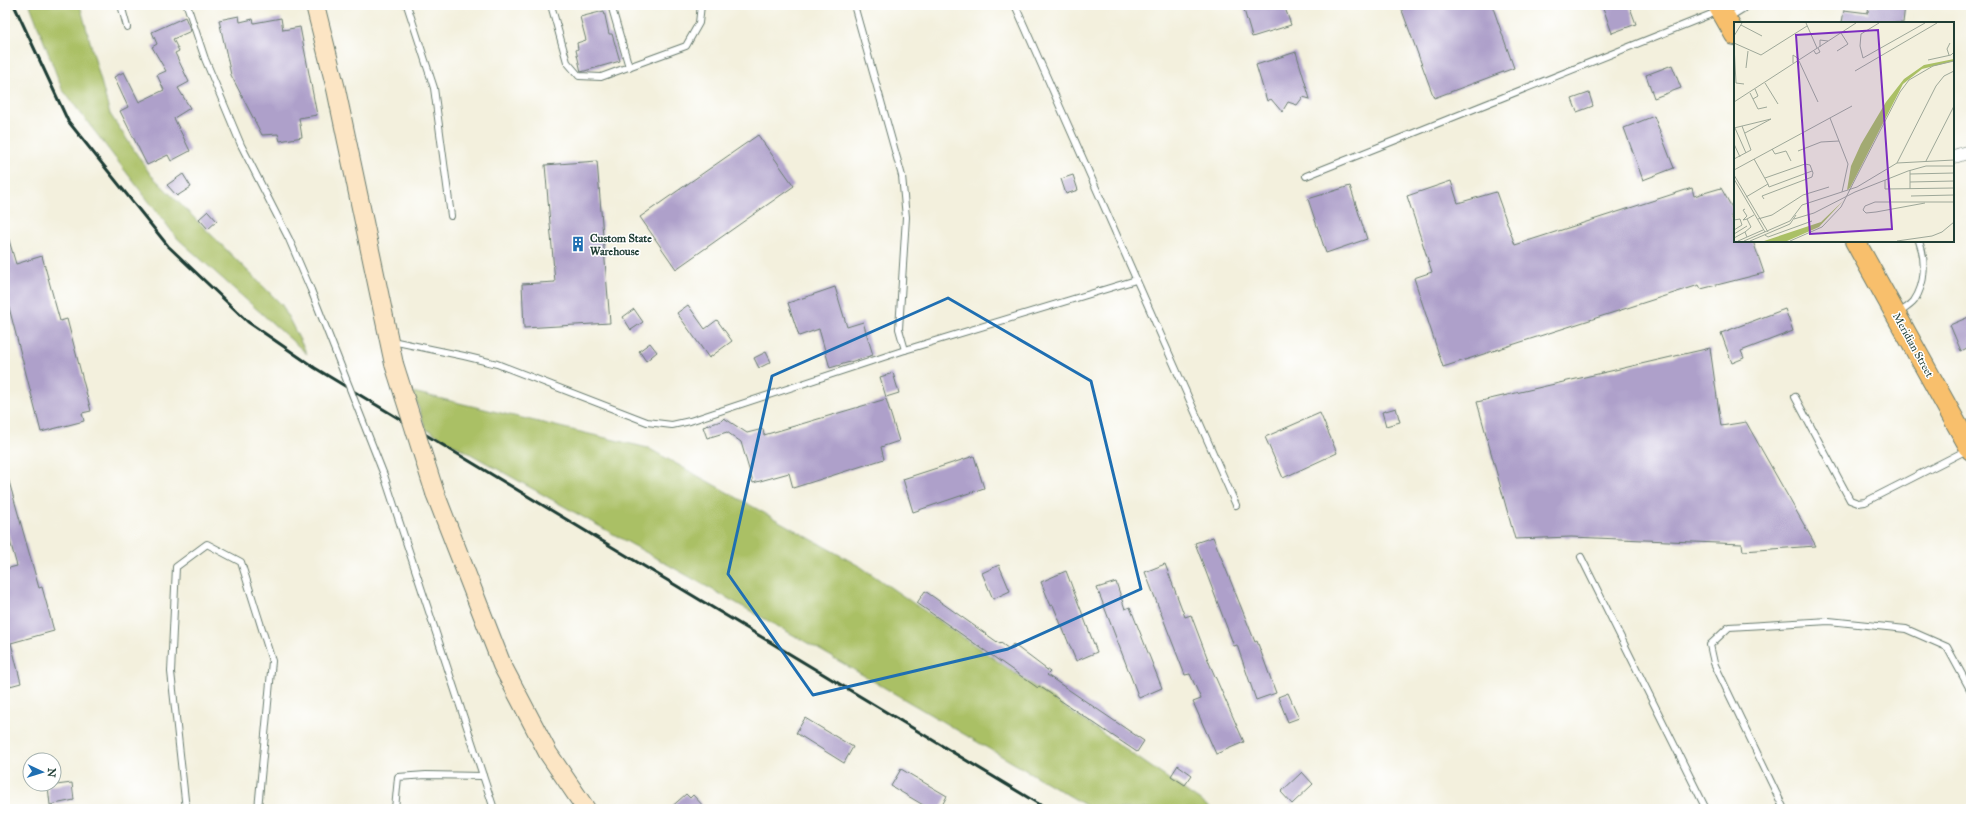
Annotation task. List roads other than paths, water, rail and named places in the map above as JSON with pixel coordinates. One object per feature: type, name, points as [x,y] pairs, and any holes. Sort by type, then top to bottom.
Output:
[{"type":"main road","points":[[316,5],[336,89],[388,340],[394,364],[435,493],[502,665],[548,753],[586,809]]},
{"type":"main road","name":"Meridian Street","points":[[1856,242],[1971,449]]},
{"type":"street","points":[[1954,158],[1971,151]]},
{"type":"lane","points":[[121,5],[127,27]]},
{"type":"lane","points":[[187,5],[205,59],[241,145],[289,239],[311,290],[384,475],[494,809]]},
{"type":"lane","points":[[407,5],[434,88],[450,216]]},
{"type":"lane","points":[[551,5],[567,62],[579,76],[600,76],[686,46],[699,23],[700,5]]},
{"type":"lane","points":[[611,5],[629,67]]},
{"type":"lane","points":[[854,5],[902,176],[906,217],[899,329],[905,350]]},
{"type":"lane","points":[[1015,5],[1236,505]]},
{"type":"lane","points":[[1306,176],[1725,17],[1748,5]]},
{"type":"lane","points":[[1896,315],[1913,302],[1922,282],[1925,266],[1919,242]]},
{"type":"lane","points":[[388,340],[496,364],[647,422],[672,425],[690,421],[905,350],[1136,280]]},
{"type":"lane","points":[[1795,397],[1850,500],[1858,503],[1865,502],[1971,449]]},
{"type":"lane","points":[[186,809],[171,672],[176,567],[207,544],[241,562],[272,662],[258,809]]},
{"type":"lane","points":[[1581,557],[1706,809]]},
{"type":"lane","points":[[1784,809],[1714,664],[1710,645],[1729,628],[1829,621],[1906,629],[1947,647],[1971,691]]},
{"type":"lane","points":[[395,809],[398,777],[426,775],[483,776]]},
{"type":"railway","points":[[14,5],[68,121],[168,246],[248,322],[315,368],[1047,809]]},
{"type":"place","name":"Custom State Warehouse","points":[[578,244]]}]
